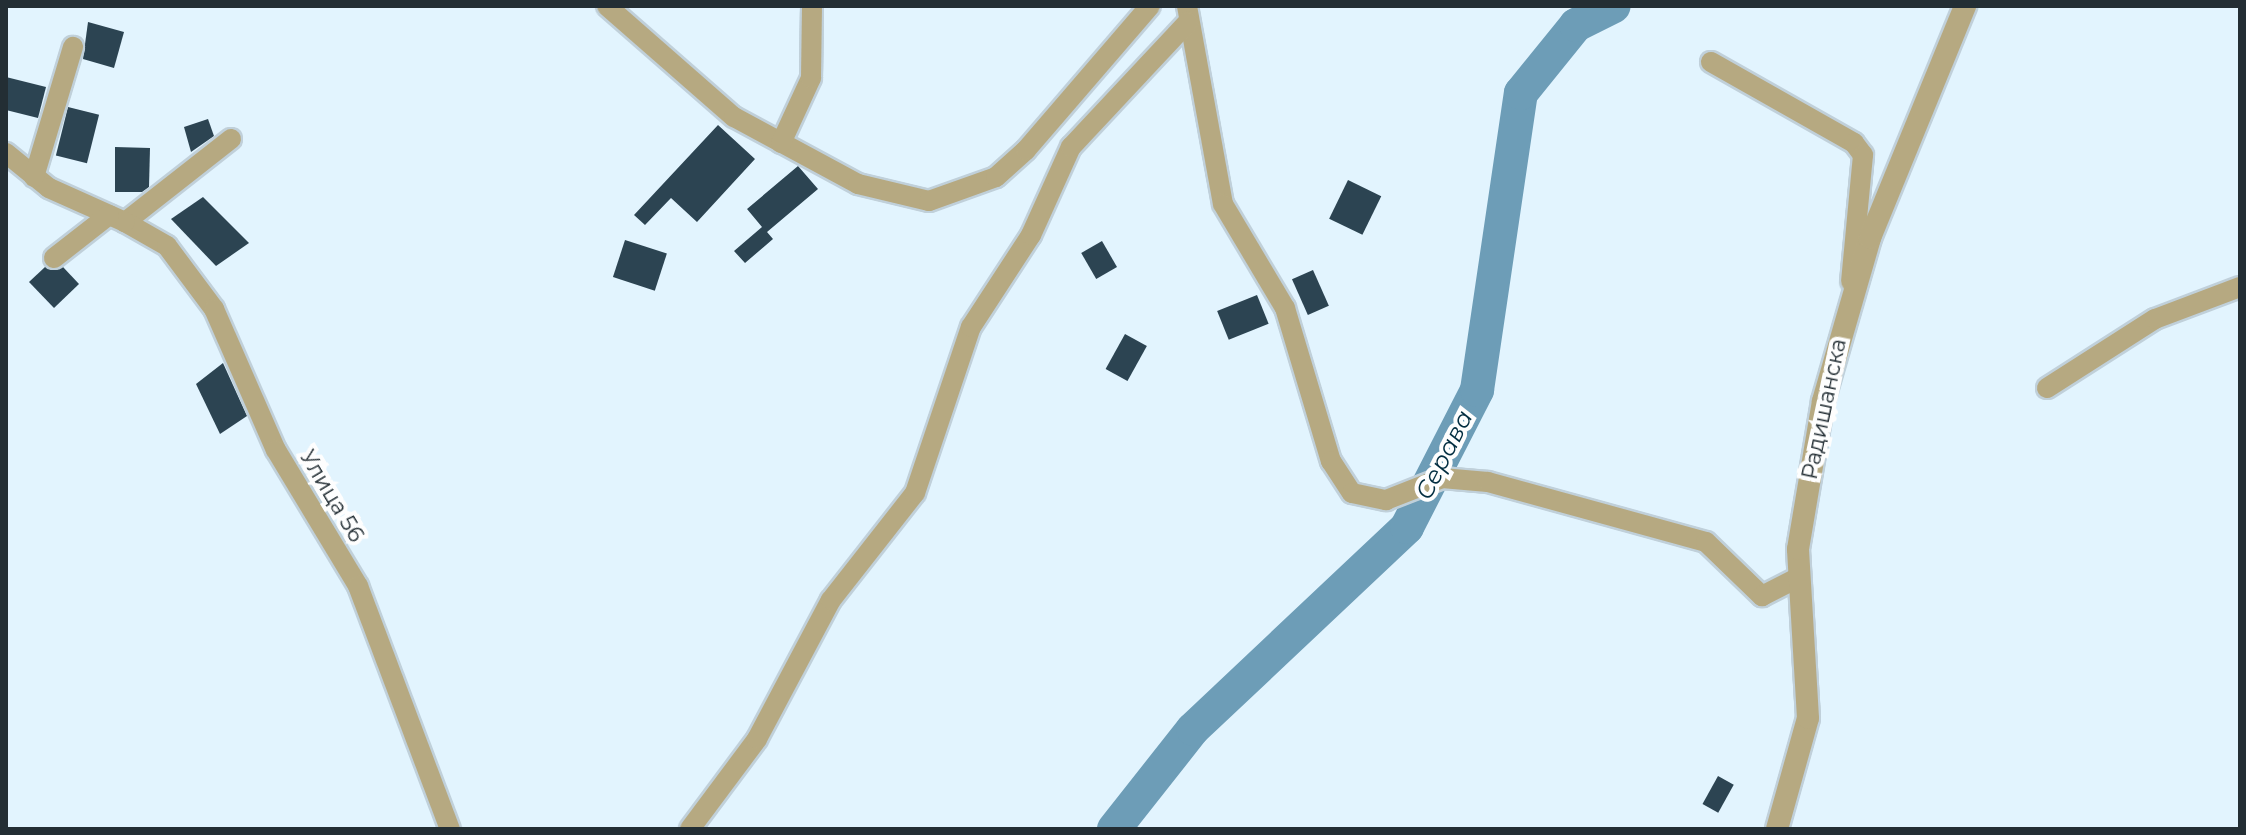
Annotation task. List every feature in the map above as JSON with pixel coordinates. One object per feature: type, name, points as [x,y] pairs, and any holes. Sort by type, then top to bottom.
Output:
[{"type":"street","points":[[607,6],[700,93],[781,143],[883,192],[929,201],[960,193],[1026,150],[1081,95],[1150,6]]},
{"type":"street","points":[[781,143],[811,78],[812,6]]},
{"type":"street","name":"Радишанска","points":[[1777,829],[1808,718],[1796,579],[1810,467],[1850,297],[1965,6]]},
{"type":"street","points":[[1188,14],[1223,204],[1285,308],[1331,461],[1352,493],[1386,500],[1442,478],[1488,482],[1706,542],[1762,596],[1796,579]]},
{"type":"street","points":[[690,829],[757,739],[831,600],[915,493],[971,327],[1031,235],[1071,147],[1188,14]]},
{"type":"street","points":[[34,177],[73,47]]},
{"type":"street","points":[[1711,62],[1854,143],[1863,155],[1850,297]]},
{"type":"street","points":[[54,258],[231,139]]},
{"type":"street","name":"Улица 56","points":[[6,153],[34,177],[167,246],[214,309],[276,450],[358,586],[450,829]]},
{"type":"street","points":[[2047,388],[2155,319],[2240,287]]},
{"type":"building","points":[[88,22],[124,32],[114,68],[83,59]]},
{"type":"building","points":[[6,77],[46,87],[38,118],[6,110]]},
{"type":"building","points":[[68,107],[99,115],[87,163],[56,156]]},
{"type":"building","points":[[208,119],[214,136],[191,152],[184,127]]},
{"type":"building","points":[[718,125],[755,159],[697,222],[671,198],[645,225],[634,215]]},
{"type":"building","points":[[115,147],[150,148],[149,187],[142,192],[115,192]]},
{"type":"building","points":[[798,166],[818,189],[767,232],[773,239],[745,263],[734,251],[762,227],[747,209]]},
{"type":"building","points":[[1348,180],[1381,196],[1362,235],[1329,219]]},
{"type":"building","points":[[203,197],[249,243],[216,266],[171,219]]},
{"type":"building","points":[[625,240],[667,254],[655,291],[613,277]]},
{"type":"building","points":[[1102,241],[1117,267],[1096,279],[1081,253]]},
{"type":"building","points":[[45,267],[63,267],[79,284],[54,308],[29,282]]},
{"type":"building","points":[[1313,270],[1329,306],[1308,315],[1292,279]]},
{"type":"building","points":[[1257,295],[1269,324],[1229,340],[1217,311]]},
{"type":"building","points":[[1125,334],[1147,346],[1127,381],[1106,369]]},
{"type":"building","points":[[223,363],[247,416],[220,434],[196,384]]},
{"type":"building","points":[[1718,776],[1734,785],[1718,813],[1702,804]]},
{"type":"waterway","name":"Серава","points":[[1114,829],[1193,729],[1407,527],[1477,390],[1521,93],[1576,25],[1614,6]]}]
